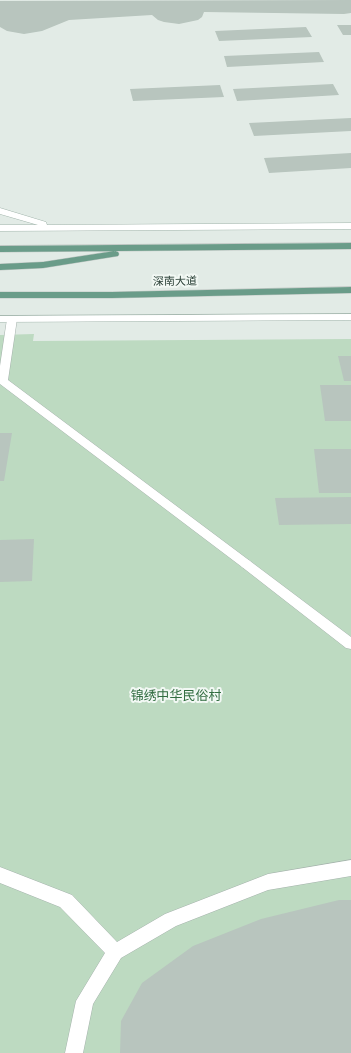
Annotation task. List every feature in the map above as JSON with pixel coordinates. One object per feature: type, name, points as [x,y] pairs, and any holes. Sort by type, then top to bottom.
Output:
[{"type":"main road","points":[[0,211],[56,228]]},
{"type":"main road","points":[[0,228],[351,226]]},
{"type":"main road","points":[[0,249],[351,246]]},
{"type":"main road","points":[[0,267],[43,265],[160,248]]},
{"type":"main road","name":"深南大道","points":[[0,295],[112,295],[351,290]]},
{"type":"main road","points":[[0,319],[351,317]]},
{"type":"main road","points":[[12,319],[3,381],[351,644]]},
{"type":"main road","points":[[74,1053],[85,1001],[115,952],[171,920],[268,882],[351,868]]},
{"type":"main road","points":[[0,875],[66,901],[115,952]]},
{"type":"green space","name":"锦绣中华民俗村","points":[[34,334],[33,341],[351,339],[351,1053],[0,1053],[0,335]]},
{"type":"building","points":[[351,0],[351,13],[344,14],[204,12],[202,17],[198,20],[179,24],[158,20],[152,15],[69,20],[42,31],[24,34],[7,31],[0,27],[0,1]]},
{"type":"building","points":[[337,25],[351,25],[351,35],[343,35]]},
{"type":"building","points":[[306,27],[312,37],[219,41],[215,31]]},
{"type":"building","points":[[319,52],[324,62],[227,67],[224,56]]},
{"type":"building","points":[[333,84],[339,95],[237,101],[233,89]]},
{"type":"building","points":[[220,85],[224,97],[133,101],[130,89]]},
{"type":"building","points":[[351,118],[351,131],[254,136],[249,123]]},
{"type":"building","points":[[351,153],[351,168],[269,173],[264,158]]},
{"type":"building","points":[[338,356],[351,356],[351,381],[344,381]]},
{"type":"building","points":[[320,385],[351,385],[351,421],[325,421]]},
{"type":"building","points":[[0,433],[12,433],[4,481],[0,481]]},
{"type":"building","points":[[314,449],[351,449],[351,493],[319,493]]},
{"type":"building","points":[[351,497],[351,524],[279,525],[275,498]]},
{"type":"building","points":[[34,539],[32,581],[0,582],[0,540]]},
{"type":"building","points":[[339,900],[351,900],[351,1053],[120,1053],[121,1021],[142,983],[193,946],[261,919]]}]
